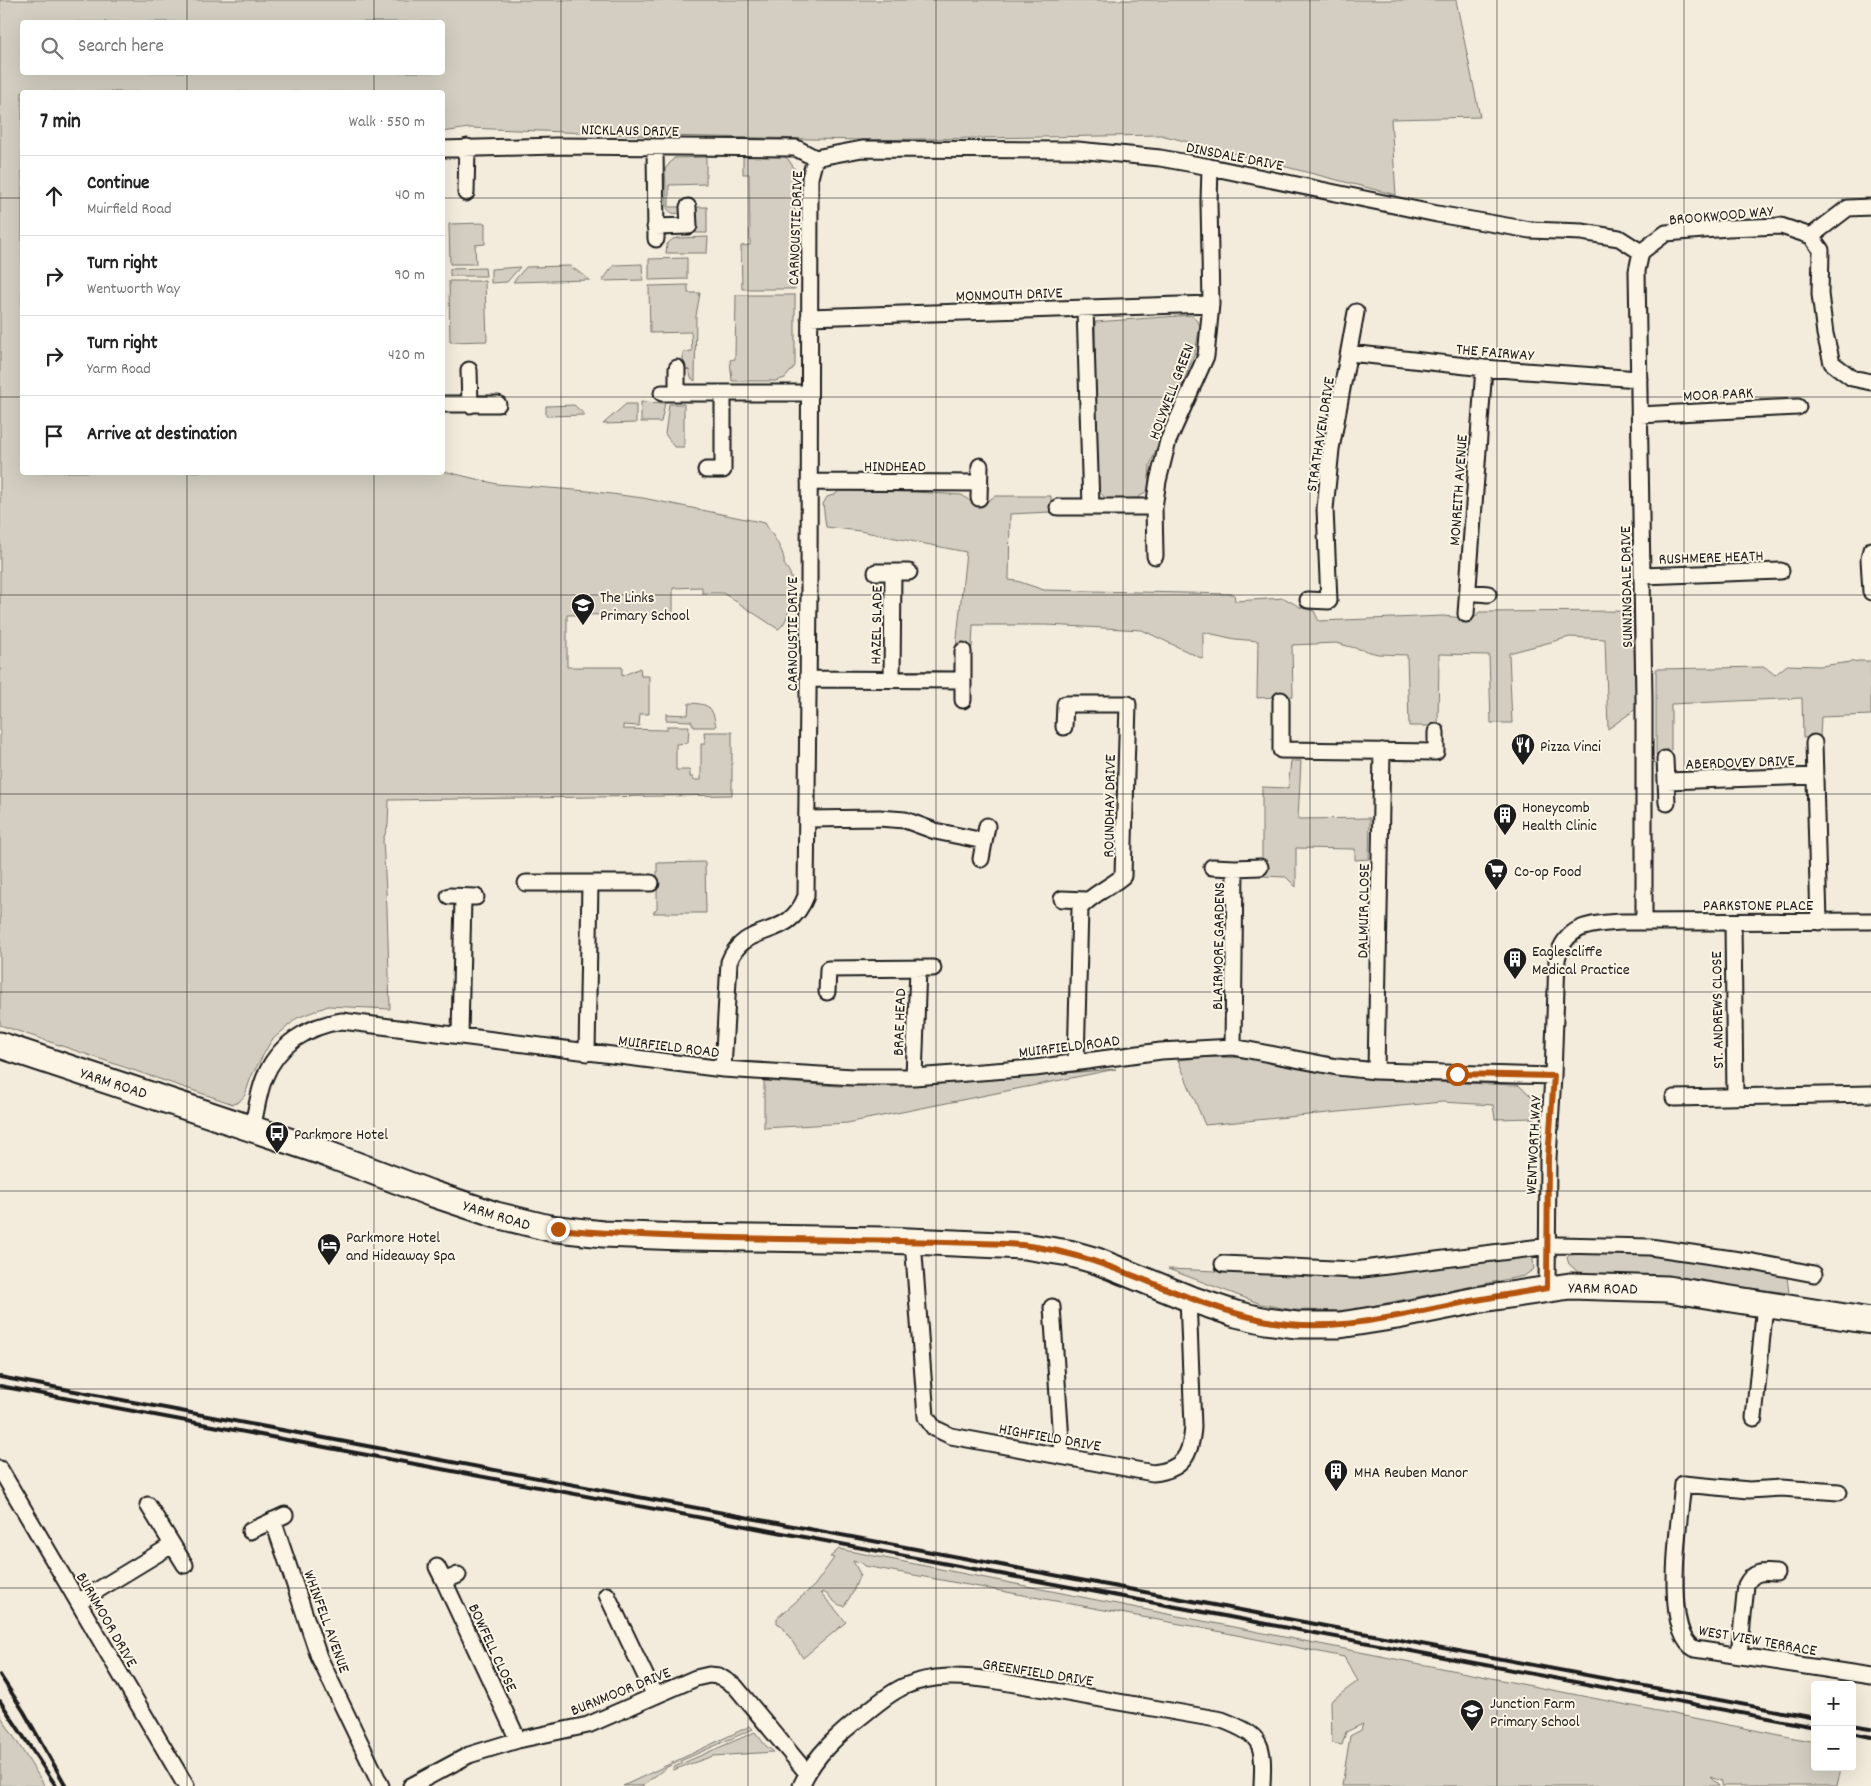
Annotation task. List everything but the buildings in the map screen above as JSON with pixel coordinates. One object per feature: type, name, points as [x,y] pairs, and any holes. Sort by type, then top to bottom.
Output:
[{"type":"main road","name":"YARM ROAD","points":[[0,1045],[322,1152],[430,1193],[538,1226],[603,1234],[1011,1244],[1069,1253],[1110,1266],[1188,1298],[1236,1314],[1266,1321],[1297,1325],[1320,1326],[1381,1318],[1547,1288],[1570,1286],[1639,1287],[1698,1293],[1871,1321]]},
{"type":"street","name":"NICKLAUS DRIVE","points":[[445,149],[466,147],[796,148],[815,158]]},
{"type":"street","points":[[466,147],[466,193]]},
{"type":"street","points":[[655,147],[656,233],[689,226],[688,207]]},
{"type":"street","name":"DINSDALE DRIVE","points":[[815,158],[862,149],[1077,150],[1160,158],[1437,214],[1530,230],[1582,232],[1620,238],[1641,252]]},
{"type":"street","name":"CARNOUSTIE DRIVE","points":[[723,1069],[729,962],[736,948],[746,939],[784,924],[802,906],[806,896],[809,679],[810,482],[808,393],[810,178],[815,158]]},
{"type":"street","name":"HOLYWELL GREEN","points":[[1155,556],[1154,507],[1168,441],[1206,356],[1211,304],[1210,167]]},
{"type":"street","points":[[1871,207],[1848,208],[1811,236],[1821,250],[1820,294],[1825,334],[1832,364],[1852,378],[1871,382]]},
{"type":"street","name":"BROOKWOOD WAY","points":[[1641,252],[1666,233],[1719,228],[1781,226],[1811,236]]},
{"type":"street","name":"SUNNINGDALE DRIVE","points":[[1641,252],[1637,271],[1642,576],[1644,922]]},
{"type":"street","name":"MONMOUTH DRIVE","points":[[809,317],[1211,304]]},
{"type":"street","points":[[1085,308],[1091,507]]},
{"type":"street","name":"STRATHAVEN DRIVE","points":[[1308,600],[1329,601],[1325,509],[1331,449],[1356,312]]},
{"type":"street","name":"THE FAIRWAY","points":[[1350,353],[1484,368],[1639,379]]},
{"type":"street","points":[[677,368],[670,393],[808,393]]},
{"type":"street","name":"MONREITH AVENUE","points":[[1466,614],[1484,368]]},
{"type":"street","points":[[469,370],[470,405]]},
{"type":"street","points":[[706,470],[723,470],[723,393]]},
{"type":"street","points":[[445,404],[498,404]]},
{"type":"street","name":"MOOR PARK","points":[[1639,415],[1798,407]]},
{"type":"street","points":[[979,498],[980,466]]},
{"type":"street","name":"HINDHEAD","points":[[810,482],[980,483]]},
{"type":"street","points":[[1058,507],[1154,507]]},
{"type":"street","points":[[1871,550],[1869,559],[1871,592]]},
{"type":"street","name":"RUSHMERE HEATH","points":[[1642,576],[1781,571]]},
{"type":"street","name":"HAZEL SLADE","points":[[876,572],[909,572]]},
{"type":"street","name":"HAZEL SLADE","points":[[892,679],[893,572]]},
{"type":"street","points":[[1468,592],[1488,594]]},
{"type":"street","points":[[963,651],[963,700]]},
{"type":"street","name":"HAZEL SLADE","points":[[809,679],[963,680]]},
{"type":"street","points":[[1281,700],[1281,750],[1436,752],[1436,732]]},
{"type":"street","name":"ROUNDHAY DRIVE","points":[[1064,727],[1065,704],[1128,704],[1123,876],[1113,885],[1086,900]]},
{"type":"street","name":"ABERDOVEY DRIVE","points":[[1814,743],[1819,922]]},
{"type":"street","name":"DALMUIR CLOSE","points":[[1376,1072],[1382,751]]},
{"type":"street","name":"ABERDOVEY DRIVE","points":[[1665,759],[1667,803]]},
{"type":"street","name":"ABERDOVEY DRIVE","points":[[1666,781],[1815,776]]},
{"type":"street","points":[[807,819],[879,818],[905,820],[935,831],[984,842]]},
{"type":"street","points":[[981,859],[987,826]]},
{"type":"street","points":[[1235,868],[1260,867]]},
{"type":"street","name":"BLAIRMORE GARDENS","points":[[1212,868],[1235,868],[1233,1048]]},
{"type":"street","points":[[526,883],[651,883]]},
{"type":"street","points":[[587,1053],[590,883]]},
{"type":"street","points":[[460,1036],[463,897]]},
{"type":"street","points":[[1062,899],[1086,900]]},
{"type":"street","points":[[1076,1062],[1080,908],[1086,900]]},
{"type":"street","name":"PARKSTONE PLACE","points":[[1644,922],[1871,921]]},
{"type":"street","name":"WENTWORTH WAY","points":[[1547,1288],[1548,1158],[1554,1076],[1557,959],[1562,944],[1574,932],[1588,925],[1644,922]]},
{"type":"street","name":"ST. ANDREWS CLOSE","points":[[1733,923],[1735,1097]]},
{"type":"street","name":"BRAE HEAD","points":[[827,992],[828,969],[925,968],[914,1077]]},
{"type":"street","name":"MUIRFIELD ROAD","points":[[252,1129],[264,1079],[275,1058],[290,1041],[306,1031],[325,1023],[342,1021],[723,1069],[853,1077],[914,1077],[1035,1068],[1161,1051],[1233,1048],[1337,1067],[1376,1072],[1554,1076]]},
{"type":"street","points":[[1674,1098],[1871,1094]]},
{"type":"street","name":"HIGHFIELD DRIVE","points":[[913,1241],[926,1417],[934,1428],[951,1436],[1154,1473],[1174,1468],[1185,1458],[1192,1440],[1188,1298]]},
{"type":"street","points":[[1223,1264],[1362,1269],[1546,1245],[1650,1247],[1753,1262],[1796,1278],[1814,1274]]},
{"type":"street","points":[[1754,1418],[1765,1304]]},
{"type":"street","points":[[1052,1307],[1062,1456]]},
{"type":"street","name":"BURNMOOR DRIVE","points":[[0,1469],[186,1786]]},
{"type":"street","name":"WEST VIEW TERRACE","points":[[1839,1492],[1781,1488],[1749,1490],[1683,1484],[1674,1590],[1676,1605],[1683,1637],[1695,1649],[1871,1676]]},
{"type":"street","points":[[148,1506],[185,1565]]},
{"type":"street","name":"WHINFELL AVENUE","points":[[250,1531],[279,1518],[319,1657],[381,1786]]},
{"type":"street","points":[[78,1602],[172,1545]]},
{"type":"street","name":"BOWFELL CLOSE","points":[[437,1567],[451,1578],[518,1740]]},
{"type":"street","points":[[1739,1655],[1746,1585],[1757,1573],[1776,1573]]},
{"type":"street","points":[[607,1595],[655,1696]]},
{"type":"street","name":"BURNMOOR DRIVE","points":[[411,1786],[469,1755],[518,1740],[588,1725],[696,1678],[709,1675],[726,1679],[744,1696],[804,1779]]},
{"type":"street","name":"GREENFIELD DRIVE","points":[[804,1779],[829,1744],[885,1699],[905,1686],[922,1681],[959,1676],[992,1680],[1222,1720],[1245,1729],[1260,1744],[1263,1756],[1262,1786]]},
{"type":"shaded area","points":[[0,0],[1456,0],[1480,117],[1391,119],[1396,195],[1161,135],[862,140],[659,136],[469,128],[445,132],[445,90],[20,90],[20,475],[445,475],[445,471],[497,484],[588,491],[643,498],[765,523],[783,554],[784,564],[790,574],[792,595],[786,620],[778,629],[723,593],[702,593],[702,587],[673,588],[673,614],[567,615],[567,667],[622,667],[622,676],[640,668],[641,676],[649,676],[649,714],[640,714],[639,726],[623,725],[623,729],[667,730],[667,726],[689,726],[688,743],[676,744],[676,770],[690,770],[690,777],[693,777],[693,780],[701,780],[701,744],[705,744],[704,732],[732,732],[732,795],[389,800],[388,825],[383,840],[390,1009],[328,1006],[297,1018],[271,1041],[251,1077],[245,1095],[239,1102],[233,1104],[0,1025]]},
{"type":"shaded area","points":[[780,154],[788,159],[794,168],[795,289],[742,289],[741,246],[750,245],[749,174],[743,174],[743,155]]},
{"type":"shaded area","points":[[706,157],[706,184],[669,185],[669,207],[681,207],[681,213],[671,212],[667,208],[665,169],[674,158]]},
{"type":"shaded area","points":[[695,207],[707,207],[707,233],[696,233]]},
{"type":"shaded area","points":[[485,223],[485,244],[475,245],[476,264],[450,264],[449,224]]},
{"type":"shaded area","points":[[708,237],[707,253],[666,253],[667,244],[673,239]]},
{"type":"shaded area","points":[[687,258],[687,279],[649,280],[649,259]]},
{"type":"shaded area","points":[[642,264],[643,280],[602,281],[614,265]]},
{"type":"shaded area","points":[[570,266],[590,280],[513,282],[526,267]]},
{"type":"shaded area","points":[[520,267],[507,282],[491,283],[491,269]]},
{"type":"shaded area","points":[[485,268],[486,276],[450,276],[450,269]]},
{"type":"shaded area","points":[[449,281],[485,281],[487,341],[450,342]]},
{"type":"shaded area","points":[[688,285],[688,293],[700,293],[696,316],[695,381],[691,378],[689,370],[683,368],[683,352],[692,351],[691,332],[650,333],[649,286]]},
{"type":"shaded area","points":[[736,295],[795,295],[795,366],[785,378],[776,381],[732,381],[730,360],[735,359]]},
{"type":"shaded area","points":[[1192,315],[1200,325],[1195,353],[1150,465],[1148,490],[1138,498],[1107,500],[1095,487],[1095,322]]},
{"type":"shaded area","points":[[641,402],[665,403],[661,422],[641,422]]},
{"type":"shaded area","points":[[626,404],[636,404],[636,423],[603,424]]},
{"type":"shaded area","points":[[669,404],[684,404],[684,447],[674,447],[665,434]]},
{"type":"shaded area","points":[[574,405],[585,415],[546,416],[546,406]]},
{"type":"shaded area","points":[[838,491],[962,495],[971,502],[986,502],[995,496],[1051,496],[1051,512],[1010,514],[1009,580],[1044,590],[1234,594],[1235,601],[1284,598],[1300,607],[1314,611],[1319,621],[1443,616],[1473,619],[1479,612],[1633,611],[1636,709],[1608,729],[1605,639],[1570,637],[1509,653],[1512,723],[1491,723],[1489,655],[1439,654],[1438,726],[1409,726],[1407,655],[1378,654],[1336,643],[1292,645],[1293,696],[1257,698],[1258,641],[1235,639],[1203,632],[1203,659],[1142,630],[1047,625],[973,625],[972,648],[956,648],[966,552],[860,531],[826,527],[823,504],[827,497],[836,494]]},
{"type":"shaded area","points":[[1871,661],[1871,715],[1821,717],[1820,737],[1803,738],[1802,698],[1671,704],[1671,755],[1656,755],[1656,669],[1765,667],[1775,675],[1787,665],[1820,666]]},
{"type":"shaded area","points":[[689,703],[702,704],[709,708],[712,711],[716,727],[694,727],[691,721],[666,720],[666,714],[688,715]]},
{"type":"shaded area","points":[[1291,761],[1301,761],[1298,819],[1370,818],[1369,859],[1355,860],[1355,849],[1296,848],[1296,887],[1286,877],[1262,876],[1262,787],[1288,788]]},
{"type":"shaded area","points":[[705,862],[706,913],[653,913],[657,908],[657,863]]},
{"type":"shaded area","points":[[1210,1057],[1258,1058],[1374,1080],[1518,1085],[1535,1099],[1535,1118],[1495,1119],[1493,1105],[1442,1102],[1205,1125],[1178,1060]]},
{"type":"shaded area","points":[[1116,1069],[847,1123],[764,1128],[764,1081],[838,1086],[927,1084]]},
{"type":"shaded area","points":[[1606,1253],[1652,1255],[1697,1260],[1765,1272],[1787,1277],[1789,1293],[1663,1277],[1579,1273],[1569,1264],[1567,1258],[1569,1255]]},
{"type":"shaded area","points":[[1527,1254],[1533,1259],[1534,1269],[1524,1276],[1346,1311],[1293,1310],[1261,1304],[1168,1269],[1291,1275],[1365,1275],[1426,1270]]},
{"type":"shaded area","points":[[839,1549],[1811,1741],[1811,1771],[1840,1771],[1837,1786],[1721,1786],[1721,1781],[1710,1777],[1719,1786],[1342,1786],[1350,1736],[1361,1730],[1363,1724],[1346,1732],[1342,1745],[1332,1743],[1331,1701],[1358,1681],[1344,1657],[1202,1628],[865,1566],[862,1563],[853,1561],[860,1574],[852,1594],[844,1606],[838,1604],[823,1592],[821,1593],[846,1622],[803,1658],[782,1626],[777,1623],[777,1618],[814,1586],[834,1558],[830,1557]]},
{"type":"shaded area","points":[[0,1715],[45,1786],[0,1786]]},
{"type":"shaded area","points":[[750,1726],[753,1729],[667,1767],[642,1786],[623,1786]]},
{"type":"shaded area","points":[[755,1732],[766,1746],[774,1752],[713,1756],[673,1770],[674,1767]]},
{"type":"railway","points":[[0,1377],[1811,1717]]},
{"type":"railway","points":[[0,1386],[1811,1726]]},
{"type":"railway","points":[[0,1675],[24,1712],[66,1786]]},
{"type":"railway","points":[[0,1701],[56,1786]]},
{"type":"railway","points":[[1856,1726],[1871,1728]]},
{"type":"railway","points":[[1856,1734],[1871,1737]]},
{"type":"place","name":"The Links Primary School","points":[[583,626]]},
{"type":"place","name":"Pizza Vinci","points":[[1523,766]]},
{"type":"place","name":"Honeycomb Health Clinic","points":[[1505,836]]},
{"type":"place","name":"Co-op Food","points":[[1496,891]]},
{"type":"place","name":"Eaglescliffe Medical Practice","points":[[1515,980]]},
{"type":"place","name":"Parkmore Hotel","points":[[277,1154]]},
{"type":"place","name":"Parkmore Hotel and Hideaway Spa","points":[[329,1266]]},
{"type":"place","name":"MHA Reuben Manor","points":[[1336,1492]]},
{"type":"place","name":"Junction Farm Primary School","points":[[1472,1732]]},
{"type":"route","points":[[558,1229],[603,1234],[984,1243],[1045,1248],[1097,1261],[1188,1298],[1236,1314],[1266,1321],[1297,1325],[1340,1325],[1547,1288],[1548,1158],[1554,1076],[1457,1074]]}]
